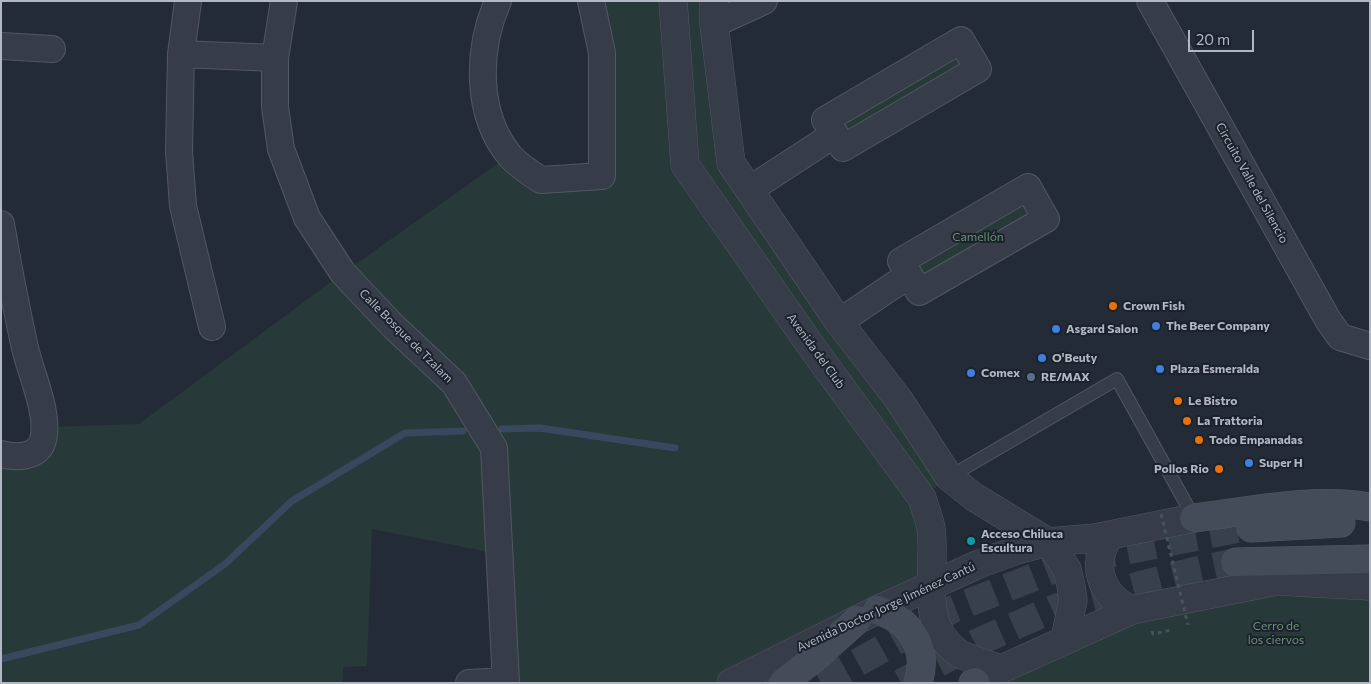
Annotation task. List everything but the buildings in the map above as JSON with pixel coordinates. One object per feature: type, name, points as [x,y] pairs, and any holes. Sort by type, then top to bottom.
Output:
[{"type":"main road","points":[[1194,518],[1294,506],[1355,505],[1370,507]]},
{"type":"main road","points":[[1238,529],[1370,521]]},
{"type":"main road","points":[[1236,562],[1370,559]]},
{"type":"main road","points":[[783,683],[867,615],[901,620],[916,637],[922,654],[922,668],[918,683]]},
{"type":"street","points":[[188,1],[181,54],[179,151],[183,206],[212,327]]},
{"type":"street","name":"Calle Bosque de Tzalam","points":[[284,1],[275,58],[275,107],[281,149],[307,218],[343,274],[393,326],[454,383],[494,448],[506,682]]},
{"type":"street","points":[[498,1],[486,33],[482,81],[485,100],[496,132],[510,155],[541,180],[602,176],[602,54],[591,1]]},
{"type":"street","name":"Avenida del Club","points":[[673,1],[685,165],[811,346],[922,498],[931,528],[931,613],[938,630],[956,651],[1000,669]]},
{"type":"street","points":[[764,1],[714,13],[731,163],[838,322],[899,400],[948,477],[974,497],[1048,542],[1067,570],[1071,586],[1073,600],[1065,639]]},
{"type":"street","name":"Circuito Valle del Silencio","points":[[1150,1],[1328,320],[1340,337],[1370,346]]},
{"type":"street","points":[[961,40],[978,69],[843,148],[835,134],[826,119],[961,40]]},
{"type":"street","points":[[1,46],[52,49]]},
{"type":"street","points":[[181,54],[275,58]]},
{"type":"street","points":[[749,190],[835,134]]},
{"type":"street","points":[[1028,187],[1046,219],[919,292],[909,275],[901,260],[1028,187]]},
{"type":"street","points":[[1,224],[25,349],[46,426],[42,443],[32,454],[12,457],[1,454]]},
{"type":"street","points":[[838,322],[909,275]]},
{"type":"street","name":"Avenida Doctor Jorge Jiménez Cantú","points":[[731,683],[867,615],[978,564],[1048,542],[1110,535],[1194,518]]},
{"type":"street","points":[[1110,535],[1104,544],[1098,567],[1102,584],[1122,605],[1132,610]]},
{"type":"street","points":[[974,683],[1000,669],[1132,610],[1278,582],[1370,586]]},
{"type":"street","points":[[469,683],[506,682]]},
{"type":"lane","points":[[948,477],[1117,379],[1194,518]]},
{"type":"path","points":[[1161,514],[1188,625]]},
{"type":"green space","points":[[591,1],[714,1],[731,163],[949,477],[922,498],[932,586],[731,683],[506,683],[499,554],[372,529],[367,666],[343,667],[343,683],[1,683],[1,454],[13,457],[46,427],[139,424],[343,273],[510,155],[524,168],[602,176]]},
{"type":"green space","points":[[961,40],[978,69],[843,148],[826,119]]},
{"type":"green space","name":"Camellón","points":[[1028,187],[1046,219],[919,292],[901,261]]},
{"type":"green space","name":"Cerro de los ciervos","points":[[1370,586],[1370,683],[974,683],[1211,593]]},
{"type":"waterway","points":[[502,429],[540,428],[675,448]]},
{"type":"waterway","points":[[1,659],[139,625],[225,564],[292,501],[405,433],[463,431]]},
{"type":"tunnel","points":[[821,683],[953,609],[1077,560],[1237,529]]},
{"type":"tunnel","points":[[901,683],[978,642],[1058,607],[1190,572],[1236,562]]},
{"type":"place","name":"Crown Fish","points":[[1113,306]]},
{"type":"place","name":"The Beer Company","points":[[1156,326]]},
{"type":"place","name":"Asgard Salon","points":[[1056,329]]},
{"type":"place","name":"O'Beuty","points":[[1042,358]]},
{"type":"place","name":"Plaza Esmeralda","points":[[1160,369]]},
{"type":"place","name":"Comex","points":[[971,373]]},
{"type":"place","name":"RE/MAX","points":[[1031,377]]},
{"type":"place","name":"Le Bistro","points":[[1178,401]]},
{"type":"place","name":"La Trattoria","points":[[1187,421]]},
{"type":"place","name":"Todo Empanadas","points":[[1199,440]]},
{"type":"place","name":"Super H","points":[[1249,463]]},
{"type":"place","name":"Pollos Rio","points":[[1219,469]]},
{"type":"place","name":"Acceso Chiluca Escultura","points":[[971,541]]}]
